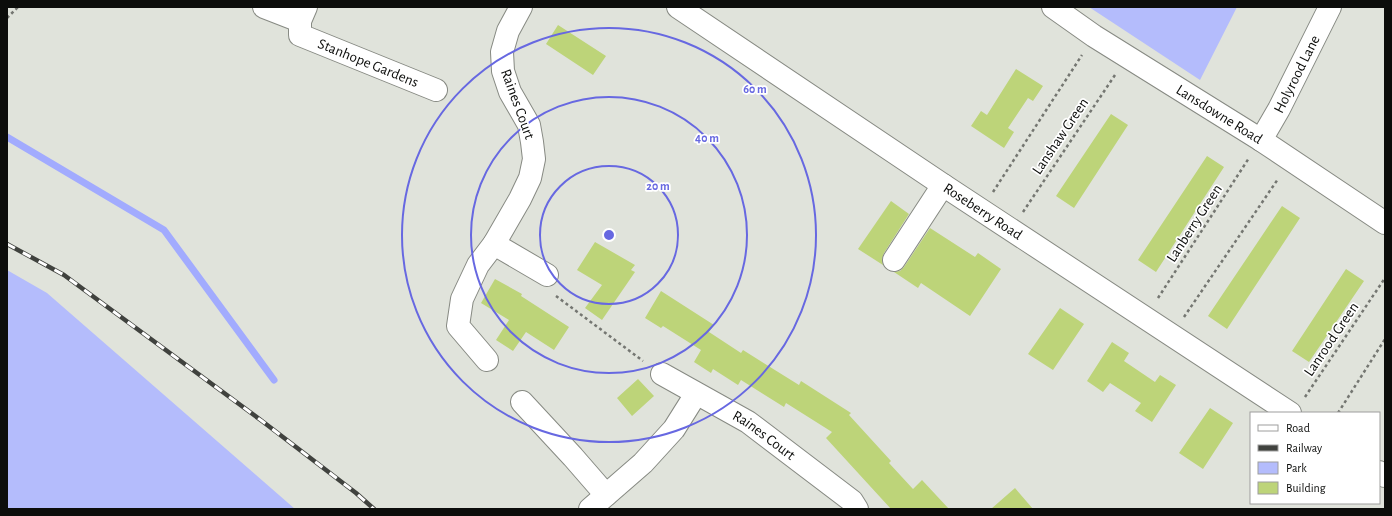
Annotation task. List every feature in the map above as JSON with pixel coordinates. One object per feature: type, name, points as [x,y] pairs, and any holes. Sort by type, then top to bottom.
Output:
[{"type":"street","name":"Stanhope Gardens","points":[[264,7],[302,21],[436,90]]},
{"type":"street","name":"Raines Court","points":[[488,360],[458,326],[462,299],[478,265],[494,244],[520,199],[530,178],[534,159],[529,125],[510,92],[503,71],[502,52],[508,31],[521,7]]},
{"type":"street","name":"Roseberry Road","points":[[678,7],[943,185],[1172,335],[1296,407]]},
{"type":"street","name":"Lansdowne Road","points":[[1052,7],[1094,36],[1261,140],[1385,223]]},
{"type":"street","name":"Holyrood Lane","points":[[1261,140],[1279,109],[1330,7]]},
{"type":"street","points":[[894,260],[943,185]]},
{"type":"street","points":[[494,244],[550,284]]},
{"type":"street","name":"Raines Court","points":[[662,374],[748,422],[852,501],[857,509]]},
{"type":"street","points":[[522,402],[573,457],[598,502],[643,463],[674,429],[696,394]]},
{"type":"path","points":[[7,18],[18,7]]},
{"type":"path","name":"Lanshaw Green","points":[[981,209],[1094,36]]},
{"type":"path","name":"Lanshaw Green","points":[[1011,229],[1127,56]]},
{"type":"path","name":"Lanberry Green","points":[[1145,317],[1261,140]]},
{"type":"path","points":[[1172,335],[1290,160]]},
{"type":"path","name":"Lanrood Green","points":[[1296,407],[1385,278]]},
{"type":"path","points":[[550,284],[662,374]]},
{"type":"path","points":[[1339,412],[1385,339]]},
{"type":"green space","points":[[1089,7],[1237,7],[1200,80]]},
{"type":"green space","points":[[7,270],[47,293],[295,509],[7,509]]},
{"type":"building","points":[[558,25],[606,56],[593,75],[546,44]]},
{"type":"building","points":[[1016,69],[1043,86],[1033,101],[1028,98],[1008,128],[1014,132],[1004,148],[971,126],[981,111],[987,115]]},
{"type":"building","points":[[1111,114],[1128,125],[1074,208],[1056,196]]},
{"type":"building","points":[[1207,156],[1224,167],[1156,272],[1138,260]]},
{"type":"building","points":[[891,201],[909,214],[884,253],[882,259],[883,265],[858,249]]},
{"type":"building","points":[[1282,206],[1300,218],[1227,329],[1208,316]]},
{"type":"building","points":[[930,228],[975,257],[978,253],[1001,269],[970,316],[921,283],[918,288],[894,272],[900,271],[904,267]]},
{"type":"building","points":[[595,242],[635,265],[631,270],[635,272],[602,320],[585,308],[602,285],[577,270]]},
{"type":"building","points":[[1346,269],[1364,281],[1309,362],[1292,351]]},
{"type":"building","points":[[495,279],[522,294],[521,296],[569,327],[554,350],[526,332],[513,351],[496,340],[509,320],[481,303]]},
{"type":"building","points":[[661,291],[714,325],[709,332],[741,353],[743,350],[799,385],[801,381],[851,413],[849,415],[891,461],[889,463],[913,489],[922,480],[949,509],[891,509],[826,438],[832,432],[786,403],[784,407],[741,380],[738,385],[713,369],[711,373],[694,362],[701,350],[663,326],[661,328],[645,318]]},
{"type":"building","points":[[1060,308],[1084,324],[1053,370],[1028,354]]},
{"type":"building","points":[[1112,342],[1129,353],[1124,361],[1155,382],[1160,375],[1176,385],[1152,422],[1135,411],[1141,403],[1110,383],[1103,392],[1087,381]]},
{"type":"building","points":[[638,379],[654,396],[632,416],[617,398]]},
{"type":"building","points":[[1210,408],[1233,423],[1203,469],[1179,453]]},
{"type":"building","points":[[1015,488],[1033,509],[991,509]]},
{"type":"waterway","points":[[7,137],[164,230],[274,380]]},
{"type":"railway","points":[[7,244],[64,275],[262,421],[356,493],[374,509]]}]
